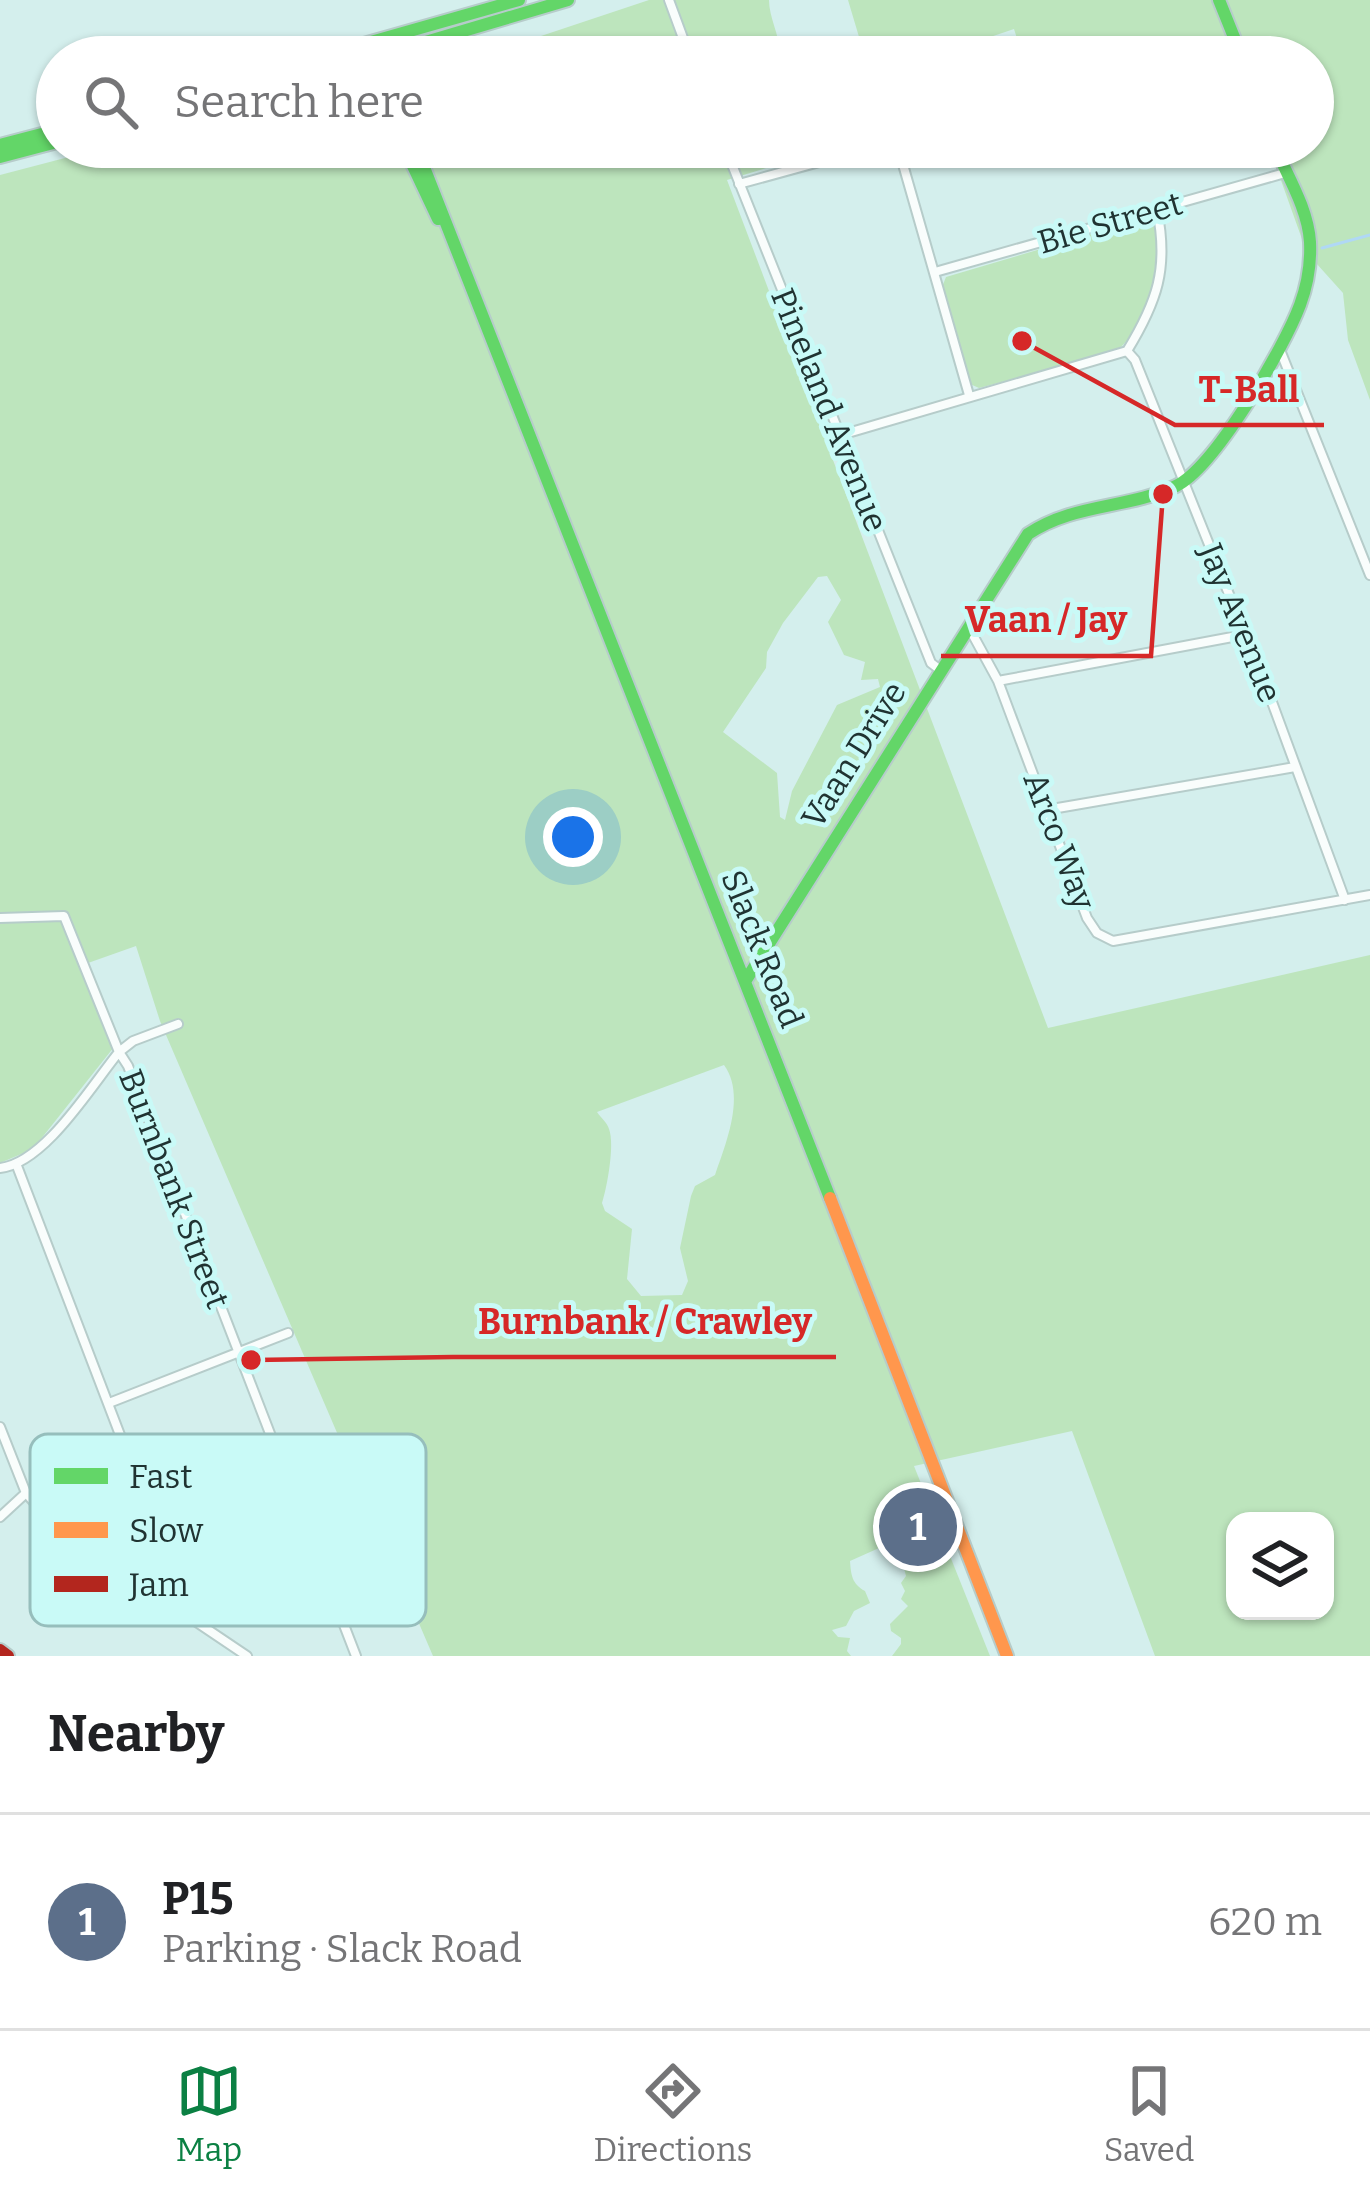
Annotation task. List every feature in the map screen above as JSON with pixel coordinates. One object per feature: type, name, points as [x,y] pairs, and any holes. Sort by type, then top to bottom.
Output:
[{"type":"street","points":[[419,36],[519,0]]},
{"type":"street","points":[[434,36],[568,0]]},
{"type":"street","points":[[669,0],[682,36]]},
{"type":"street","points":[[1219,0],[1233,36]]},
{"type":"street","points":[[0,145],[36,136]]},
{"type":"street","points":[[0,157],[36,148]]},
{"type":"street","name":"Slack Road","points":[[414,168],[461,265]]},
{"type":"street","name":"Slack Road","points":[[424,168],[1007,1656]]},
{"type":"street","name":"Pineland Avenue","points":[[733,168],[931,663],[939,669]]},
{"type":"street","points":[[739,184],[797,168]]},
{"type":"street","points":[[904,168],[968,395]]},
{"type":"street","points":[[1184,483],[1197,472],[1280,349],[1307,285],[1310,246],[1283,168]]},
{"type":"street","name":"Bie Street","points":[[935,272],[1285,173]]},
{"type":"street","points":[[841,435],[1126,351],[1141,328],[1162,272],[1157,210]]},
{"type":"street","points":[[1280,349],[1370,575]]},
{"type":"street","name":"Jay Avenue","points":[[1126,351],[1135,360],[1345,900]]},
{"type":"street","name":"Vaan Drive","points":[[746,980],[1028,534],[1042,522],[1089,506],[1184,483]]},
{"type":"street","name":"Arco Way","points":[[968,626],[998,681],[1087,918],[1097,933],[1114,941],[1370,895]]},
{"type":"street","points":[[998,681],[1243,635]]},
{"type":"street","points":[[1046,810],[1295,767]]},
{"type":"street","name":"Burnbank Street","points":[[0,918],[64,916],[128,1066],[269,1434]]},
{"type":"street","points":[[0,1168],[17,1166],[37,1153],[119,1052],[178,1024]]},
{"type":"street","points":[[17,1166],[121,1434]]},
{"type":"street","points":[[109,1403],[288,1333]]},
{"type":"street","points":[[0,1427],[30,1496]]},
{"type":"street","points":[[0,1517],[26,1493]]},
{"type":"street","points":[[205,1626],[247,1656]]},
{"type":"street","name":"Burnbank Street","points":[[344,1626],[356,1656]]},
{"type":"street","points":[[0,1651],[8,1656]]},
{"type":"green space","points":[[649,0],[769,0],[777,36],[541,36]]},
{"type":"green space","points":[[848,0],[1370,0],[1370,400],[1348,340],[1343,293],[1307,253],[1277,168],[1334,168],[1334,36],[1016,36],[1014,29],[993,36],[859,36]]},
{"type":"green space","points":[[36,166],[766,168],[727,180],[1048,1028],[1370,955],[1370,1656],[1155,1656],[1072,1431],[914,1466],[990,1656],[892,1656],[901,1638],[890,1624],[908,1606],[901,1599],[906,1541],[897,1540],[850,1561],[853,1579],[870,1603],[854,1611],[846,1626],[832,1630],[838,1637],[850,1638],[847,1651],[851,1656],[433,1656],[420,1626],[426,1626],[426,1434],[338,1434],[160,1021],[136,946],[88,963],[66,931],[114,1047],[33,1149],[0,1163],[0,175]],"holes":[[[827,576],[841,600],[828,622],[844,655],[865,662],[861,680],[878,679],[880,687],[837,705],[792,791],[785,820],[780,817],[777,773],[723,732],[766,668],[767,652],[783,623],[818,577]],[[724,1065],[734,1105],[724,1149],[715,1175],[695,1186],[680,1248],[688,1281],[682,1295],[641,1296],[627,1279],[632,1229],[605,1211],[602,1203],[611,1136],[597,1112]]]},
{"type":"green space","points":[[1142,219],[1151,221],[1158,237],[1159,272],[1147,309],[1116,352],[979,388],[970,384],[942,287],[946,277]]},
{"type":"waterway","points":[[1322,248],[1370,235]]},
{"type":"traffic: fast","points":[[392,36],[519,0]]},
{"type":"traffic: fast","points":[[446,36],[568,0]]},
{"type":"traffic: fast","points":[[1219,0],[1234,36]]},
{"type":"traffic: fast","points":[[0,145],[36,136]]},
{"type":"traffic: fast","points":[[0,157],[36,148]]},
{"type":"traffic: fast","points":[[414,168],[438,219]]},
{"type":"traffic: fast","points":[[424,168],[830,1198]]},
{"type":"traffic: fast","points":[[746,980],[1028,534],[1082,511],[1176,486],[1210,456],[1247,404],[1292,324],[1309,266],[1306,217],[1285,168]]},
{"type":"traffic: slow","points":[[830,1198],[1007,1656]]},
{"type":"traffic: jam","points":[[0,1650],[8,1656]]},
{"type":"place","name":"T-Ball","points":[[1022,341]]},
{"type":"place","name":"Vaan / Jay","points":[[1163,494]]},
{"type":"place","name":"Burnbank / Crawley","points":[[251,1360]]},
{"type":"place","name":"P15","points":[[918,1527]]}]
